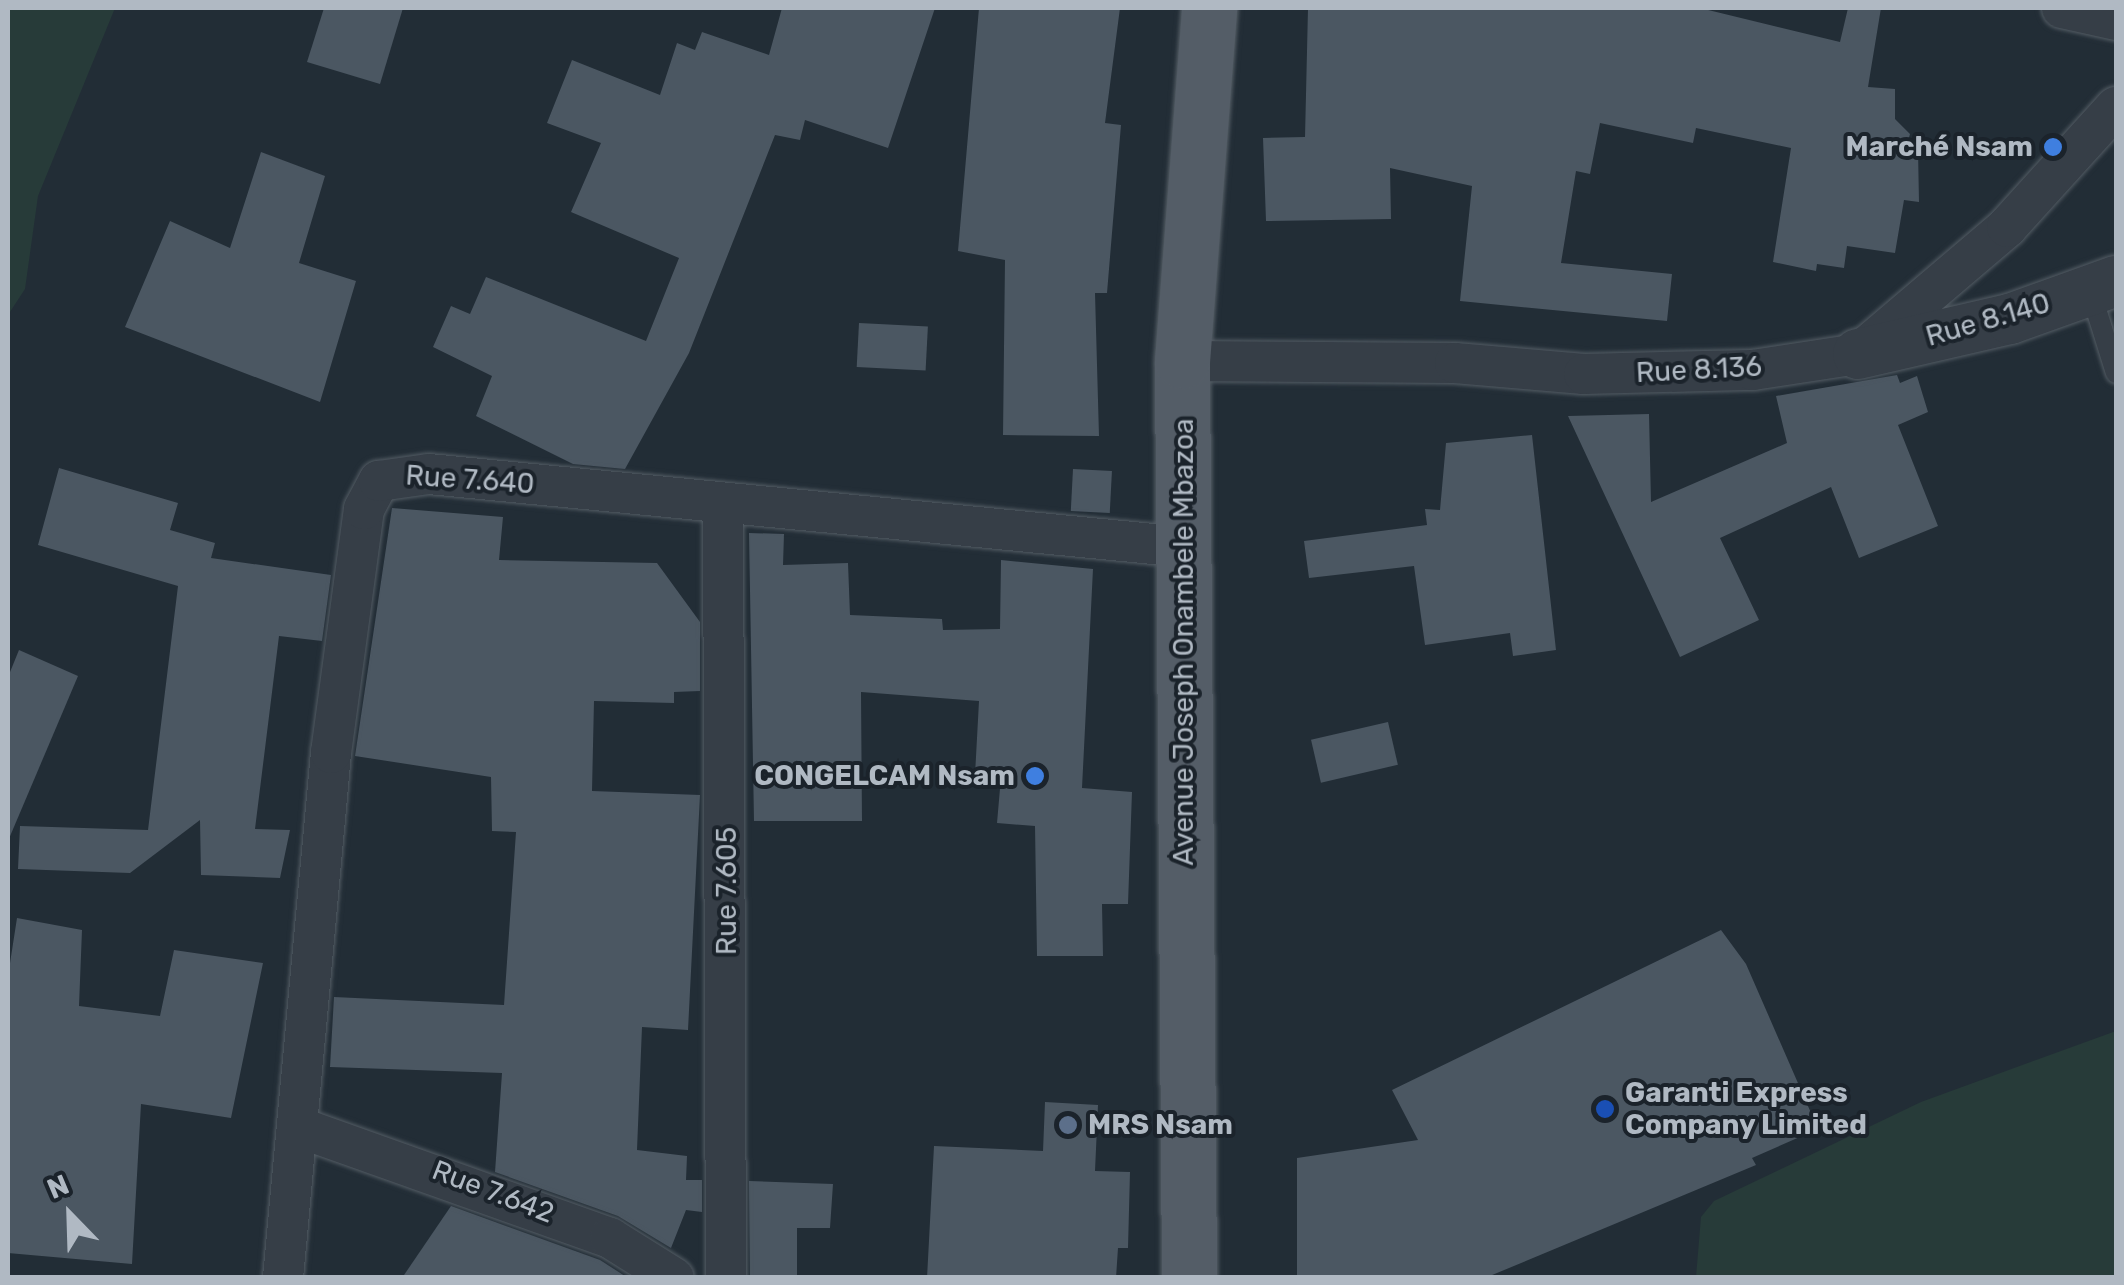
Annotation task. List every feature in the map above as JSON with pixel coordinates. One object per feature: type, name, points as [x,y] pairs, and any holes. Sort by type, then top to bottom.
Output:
[{"type":"main road","name":"Avenue Joseph Onambele Mbazoa","points":[[1189,1278],[1182,361],[1208,8]]},
{"type":"street","points":[[2062,8],[2116,20]]},
{"type":"street","points":[[1858,354],[2007,226],[2116,107]]},
{"type":"street","name":"Rue 8.140","points":[[1858,354],[2103,286]]},
{"type":"street","name":"Rue 8.136","points":[[1182,361],[1456,362],[1584,374],[1753,370],[1858,354]]},
{"type":"street","name":"Rue 7.640","points":[[283,1278],[304,1129],[331,753],[364,509],[379,482],[429,474],[1184,547]]},
{"type":"street","name":"Rue 7.605","points":[[723,505],[726,1278]]},
{"type":"street","name":"Rue 7.642","points":[[304,1129],[610,1238],[674,1278]]},
{"type":"lane","points":[[2103,286],[2116,374]]},
{"type":"green space","points":[[8,8],[115,8],[38,196],[25,289],[8,315]]},
{"type":"green space","points":[[2116,1031],[2116,1277],[1696,1277],[1701,1217],[1714,1201],[1921,1102]]},
{"type":"building","points":[[324,8],[403,8],[380,84],[307,62]]},
{"type":"building","points":[[782,8],[935,8],[888,148],[805,120],[800,140],[775,135],[689,353],[625,469],[573,464],[476,416],[492,376],[433,347],[451,306],[470,314],[486,277],[646,341],[679,258],[571,212],[601,143],[547,123],[572,60],[660,95],[677,43],[695,50],[702,32],[769,55]]},
{"type":"building","points":[[979,8],[1120,8],[1105,123],[1121,125],[1107,293],[1095,293],[1099,436],[1003,435],[1005,260],[958,251]]},
{"type":"building","points":[[1308,8],[1700,8],[1840,42],[1848,8],[1881,8],[1868,87],[1895,89],[1895,119],[1910,134],[1906,149],[1918,150],[1919,202],[1904,200],[1895,253],[1847,246],[1844,268],[1817,264],[1816,271],[1773,262],[1791,148],[1696,128],[1693,143],[1600,123],[1590,174],[1576,171],[1561,263],[1672,274],[1667,321],[1460,301],[1472,186],[1390,168],[1391,219],[1266,221],[1263,138],[1305,137]]},
{"type":"building","points":[[261,152],[325,176],[299,263],[356,281],[320,402],[125,327],[170,221],[230,248]]},
{"type":"building","points":[[859,323],[928,327],[926,371],[857,367]]},
{"type":"building","points":[[1897,375],[1900,383],[1917,376],[1928,412],[1898,425],[1938,526],[1859,558],[1831,487],[1720,538],[1759,620],[1680,657],[1568,416],[1649,414],[1651,502],[1787,443],[1776,396]]},
{"type":"building","points":[[1532,435],[1556,650],[1513,656],[1510,633],[1425,645],[1414,566],[1309,578],[1304,541],[1427,525],[1425,509],[1440,510],[1446,443]]},
{"type":"building","points":[[59,468],[178,503],[170,530],[215,543],[211,558],[331,575],[322,641],[279,636],[255,829],[290,830],[280,878],[201,875],[200,820],[130,873],[18,869],[20,826],[148,830],[178,586],[38,545]]},
{"type":"building","points":[[1073,469],[1112,471],[1110,513],[1071,511]]},
{"type":"building","points":[[392,508],[503,517],[499,560],[657,563],[700,622],[700,691],[674,692],[674,703],[594,701],[592,791],[700,795],[688,1030],[642,1027],[637,1150],[687,1156],[686,1180],[702,1180],[702,1212],[686,1210],[671,1248],[618,1216],[495,1172],[502,1073],[330,1067],[334,997],[504,1005],[516,832],[492,831],[491,777],[355,756]]},
{"type":"building","points":[[749,533],[784,534],[783,565],[848,563],[850,615],[942,619],[943,630],[1000,629],[1001,560],[1093,569],[1082,788],[1132,792],[1128,904],[1102,904],[1103,956],[1037,956],[1035,826],[997,823],[1001,777],[975,775],[979,701],[861,692],[862,821],[754,821]]},
{"type":"building","points":[[19,650],[78,676],[8,841],[8,677]]},
{"type":"building","points":[[1388,722],[1398,765],[1321,783],[1311,740]]},
{"type":"building","points":[[17,918],[82,930],[79,1006],[160,1016],[174,950],[263,963],[231,1118],[141,1104],[132,1264],[8,1253],[8,976]]},
{"type":"building","name":"Garanti Express Company Limited","points":[[1721,930],[1746,964],[1818,1129],[1752,1158],[1756,1165],[1485,1278],[1297,1278],[1297,1158],[1418,1140],[1392,1090]]},
{"type":"building","points":[[1045,1102],[1098,1105],[1095,1171],[1130,1172],[1128,1248],[1118,1248],[1116,1278],[927,1278],[934,1146],[1043,1151]]},
{"type":"building","points":[[749,1181],[833,1184],[830,1228],[797,1228],[797,1278],[750,1278]]},
{"type":"building","points":[[451,1206],[600,1260],[628,1278],[402,1278]]},
{"type":"place","name":"Marché Nsam","points":[[2053,147]]},
{"type":"place","name":"CONGELCAM Nsam","points":[[1035,776]]},
{"type":"place","name":"Garanti Express Company Limited","points":[[1605,1109]]},
{"type":"place","name":"MRS Nsam","points":[[1068,1125]]}]
